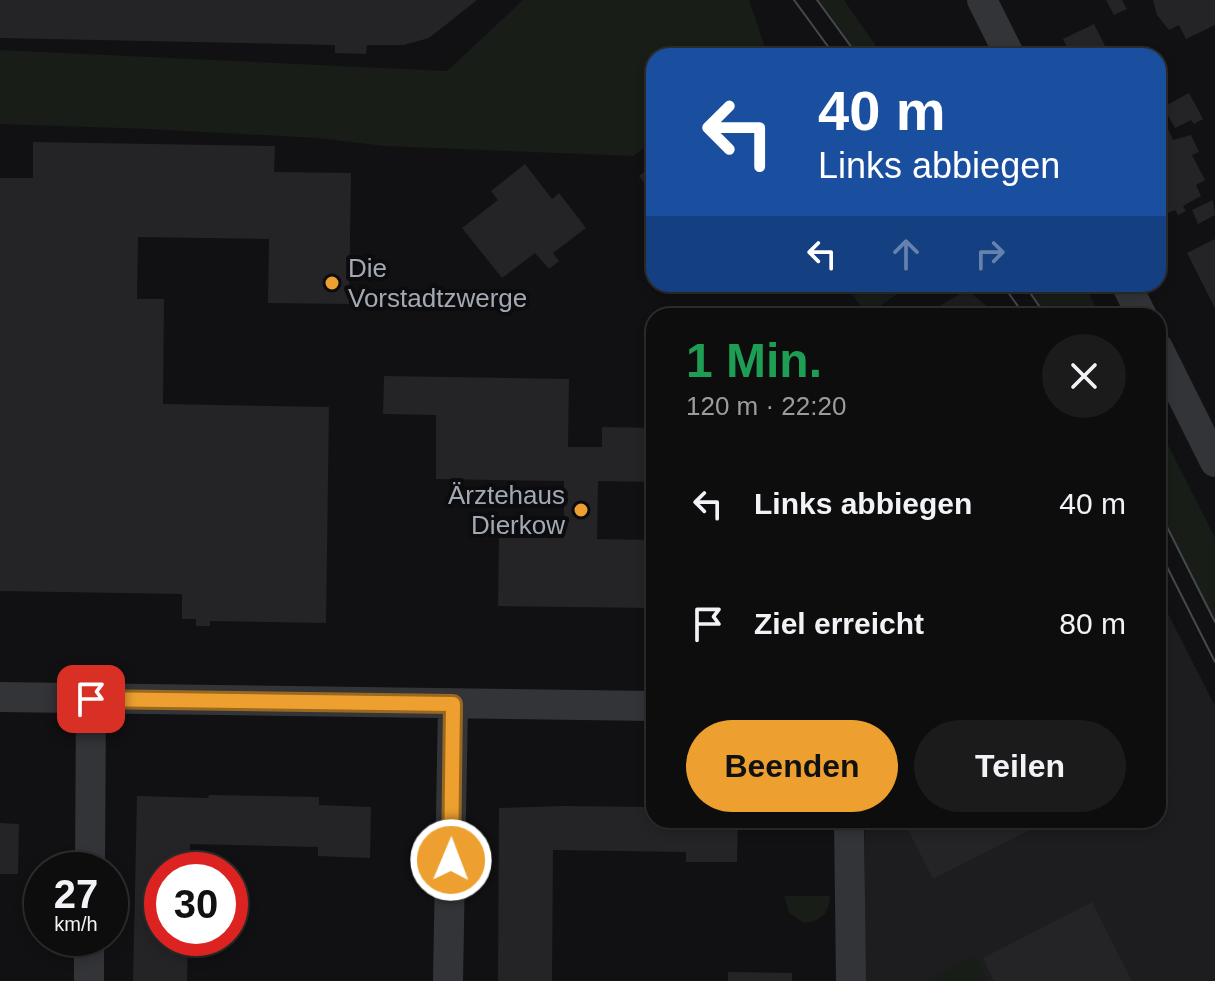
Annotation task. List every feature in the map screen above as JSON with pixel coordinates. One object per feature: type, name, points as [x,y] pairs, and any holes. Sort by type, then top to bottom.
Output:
[{"type":"street","points":[[989,2],[1007,48]]},
{"type":"street","points":[[1166,364],[1215,462]]},
{"type":"street","points":[[0,697],[646,706]]},
{"type":"street","points":[[90,852],[91,699]]},
{"type":"street","points":[[448,981],[453,704]]},
{"type":"street","points":[[849,828],[851,981]]},
{"type":"street","points":[[89,956],[89,981]]},
{"type":"shaded area","points":[[523,0],[749,0],[765,48],[646,48],[646,147],[633,156],[384,146],[318,138],[0,124],[0,50],[447,71]]},
{"type":"shaded area","points":[[817,0],[844,0],[877,48],[852,48]]},
{"type":"shaded area","points":[[851,292],[900,292],[877,308],[862,308]]},
{"type":"shaded area","points":[[964,292],[969,292],[989,308],[936,308]]},
{"type":"shaded area","points":[[1030,292],[1088,292],[1096,308],[1040,308]]},
{"type":"shaded area","points":[[1166,441],[1215,538],[1215,622],[1166,525]]},
{"type":"shaded area","points":[[1166,610],[1215,706],[1215,981],[864,981],[865,828],[1166,828]]},
{"type":"shaded area","points":[[784,896],[830,896],[823,916],[804,923],[789,913]]},
{"type":"shaded area","points":[[974,956],[988,981],[926,981]]},
{"type":"building","points":[[0,0],[477,0],[429,38],[404,45],[367,45],[366,54],[335,53],[335,45],[0,38]]},
{"type":"building","points":[[1106,0],[1122,0],[1127,9],[1114,15]]},
{"type":"building","points":[[1153,0],[1215,0],[1215,25],[1186,39],[1179,25],[1169,30],[1157,15]]},
{"type":"building","points":[[1094,24],[1106,48],[1067,48],[1063,39]]},
{"type":"building","points":[[1189,93],[1203,119],[1194,124],[1191,120],[1175,128],[1166,112],[1166,105]]},
{"type":"building","points":[[1166,130],[1173,140],[1191,135],[1199,152],[1192,155],[1205,180],[1196,185],[1201,196],[1183,206],[1186,211],[1178,215],[1175,210],[1168,213],[1166,209]]},
{"type":"building","points":[[33,142],[275,146],[274,172],[351,173],[349,304],[268,303],[269,239],[138,237],[137,299],[164,299],[163,404],[329,407],[326,623],[210,621],[210,626],[196,626],[196,619],[182,619],[182,594],[0,591],[0,178],[33,178]]},
{"type":"building","points":[[525,164],[552,199],[559,193],[586,228],[553,253],[559,261],[549,269],[535,253],[502,278],[462,228],[498,200],[491,191]]},
{"type":"building","points":[[646,170],[646,185],[639,176]]},
{"type":"building","points":[[1213,200],[1215,215],[1198,224],[1192,210]]},
{"type":"building","points":[[1215,239],[1215,308],[1187,253]]},
{"type":"building","name":"Ärztehaus Dierkow","points":[[384,376],[569,379],[568,447],[602,447],[602,427],[646,428],[646,482],[598,481],[597,539],[646,540],[646,608],[498,606],[499,538],[564,538],[564,481],[436,479],[436,415],[383,414]]},
{"type":"building","points":[[209,795],[319,797],[319,805],[371,807],[370,858],[318,856],[318,847],[190,844],[190,852],[144,852],[144,956],[188,956],[187,981],[133,981],[137,796],[208,798]]},
{"type":"building","points":[[646,807],[646,828],[738,828],[737,862],[686,862],[686,852],[553,850],[552,981],[498,981],[499,808]]},
{"type":"building","points":[[0,823],[19,824],[18,874],[0,874]]},
{"type":"building","points":[[907,828],[1033,828],[933,879]]},
{"type":"building","points":[[1092,902],[1132,981],[994,981],[983,958]]},
{"type":"building","points":[[728,972],[792,973],[792,981],[728,981]]},
{"type":"tram line","points":[[794,0],[829,48]]},
{"type":"tram line","points":[[817,0],[852,48]]},
{"type":"tram line","points":[[1008,292],[1019,308]]},
{"type":"tram line","points":[[1030,292],[1040,308]]},
{"type":"tram line","points":[[1166,525],[1215,622]]},
{"type":"tram line","points":[[1166,565],[1215,662]]},
{"type":"place","name":"Die Vorstadtzwerge","points":[[332,283]]},
{"type":"place","name":"Ärztehaus Dierkow","points":[[581,510]]},
{"type":"route","points":[[91,699],[453,704],[451,860]]}]
